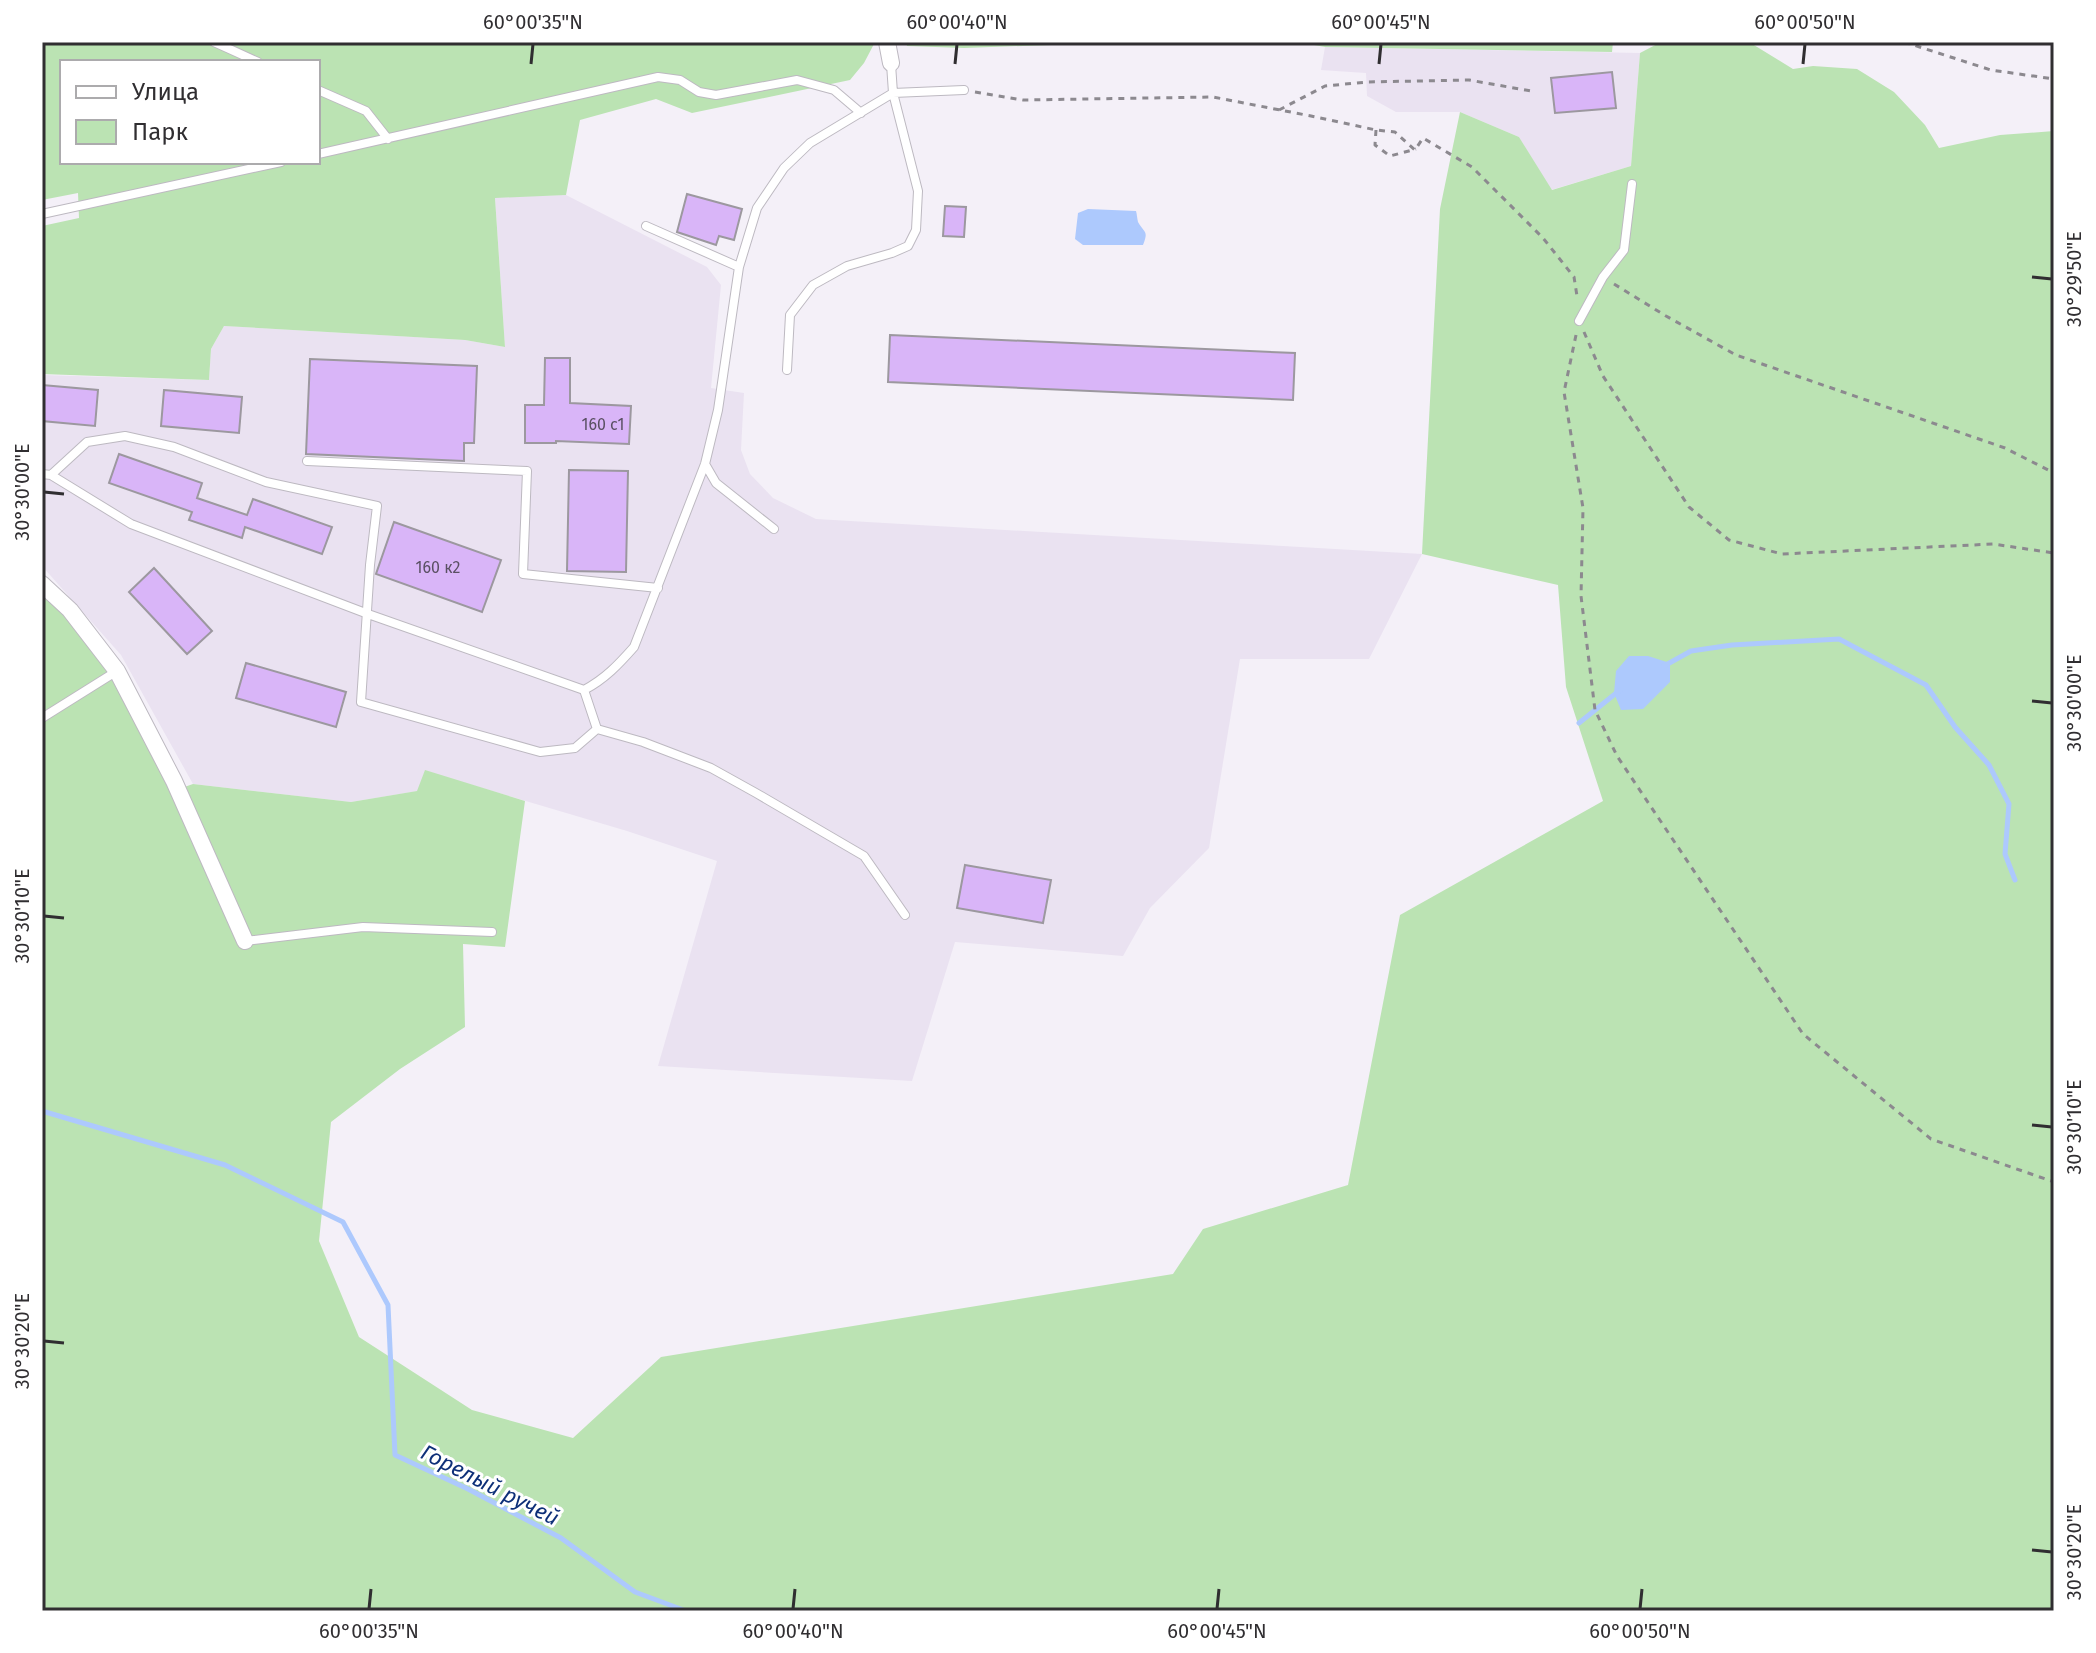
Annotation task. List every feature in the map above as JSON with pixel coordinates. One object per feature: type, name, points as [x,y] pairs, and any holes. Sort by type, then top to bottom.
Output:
[{"type":"street","points":[[887,42],[891,63]]},
{"type":"street","points":[[42,584],[70,610],[117,671],[174,781],[245,941]]},
{"type":"lane","points":[[214,42],[254,60]]},
{"type":"lane","points":[[787,370],[790,315],[813,285],[847,266],[908,246],[916,230],[918,191],[893,93],[891,63]]},
{"type":"lane","points":[[320,154],[658,77],[680,80],[699,92],[716,95],[797,80],[834,90],[861,113]]},
{"type":"lane","points":[[597,729],[575,748],[540,752],[361,702],[368,614],[370,565],[377,506],[266,482],[174,447],[125,436],[87,442],[46,474],[131,524],[368,614],[584,690],[599,682],[634,647],[705,464],[718,410],[739,267],[757,208],[784,168],[810,143],[893,93],[964,90]]},
{"type":"lane","points":[[320,91],[366,111],[388,139]]},
{"type":"lane","points":[[42,214],[272,164]]},
{"type":"lane","points":[[1579,321],[1603,277],[1624,250],[1632,184]]},
{"type":"lane","points":[[646,226],[739,267]]},
{"type":"lane","points":[[307,461],[527,471],[523,574],[658,588]]},
{"type":"lane","points":[[705,464],[716,483],[774,529]]},
{"type":"lane","points":[[42,718],[117,671]]},
{"type":"lane","points":[[584,690],[597,729]]},
{"type":"lane","points":[[597,729],[643,742],[711,768],[864,856],[905,915]]},
{"type":"lane","points":[[245,941],[363,927],[492,932]]},
{"type":"path","points":[[1904,42],[1991,70],[2054,79]]},
{"type":"path","points":[[1279,110],[1325,86],[1367,82],[1469,80],[1531,91]]},
{"type":"path","points":[[964,90],[1023,100],[1213,97],[1395,132],[1415,150]]},
{"type":"path","points":[[1376,130],[1375,145],[1390,156],[1415,150],[1423,138],[1472,167],[1543,238],[1574,277],[1579,321],[1603,376],[1689,507],[1729,540],[1782,554],[1993,544],[2054,553]]},
{"type":"path","points":[[1603,277],[1736,355],[2005,448],[2054,473]]},
{"type":"path","points":[[1579,321],[1564,392],[1583,508],[1581,596],[1595,710],[1617,756],[1803,1034],[1931,1139],[2054,1182]]},
{"type":"shaded area","points":[[1325,47],[1640,53],[1631,166],[1551,190],[1519,137],[1460,112],[1396,112],[1367,96],[1366,73],[1321,70]]},
{"type":"shaded area","points":[[566,195],[707,267],[721,285],[711,388],[744,393],[741,450],[750,474],[773,498],[816,519],[1422,554],[1369,659],[1240,659],[1209,848],[1150,908],[1123,956],[955,942],[912,1081],[658,1066],[717,861],[425,771],[418,791],[351,802],[193,784],[121,655],[42,566],[42,375],[209,380],[211,349],[224,326],[465,340],[505,347],[495,197]]},
{"type":"green space","points":[[42,42],[874,44],[850,80],[692,113],[656,99],[580,120],[566,195],[495,198],[505,347],[465,340],[224,326],[211,349],[209,380],[42,374],[42,226],[79,218],[78,193],[42,200]]},
{"type":"green space","points":[[906,42],[1136,42],[964,48],[907,46]]},
{"type":"green space","points":[[1298,42],[1613,42],[1612,52],[1325,47]]},
{"type":"green space","points":[[1661,42],[1749,42],[1793,69],[1813,66],[1857,69],[1894,92],[1925,125],[1939,148],[2000,135],[2054,131],[2054,1611],[42,1611],[42,593],[65,615],[114,679],[170,792],[193,784],[351,802],[417,791],[425,770],[525,801],[505,947],[463,944],[465,1027],[400,1069],[331,1122],[319,1241],[359,1337],[472,1410],[573,1438],[661,1357],[1173,1274],[1203,1229],[1348,1185],[1400,915],[1603,801],[1566,687],[1558,585],[1422,554],[1440,209],[1460,112],[1519,137],[1552,190],[1631,166],[1640,53]]},
{"type":"water","points":[[1088,209],[1136,211],[1138,222],[1146,234],[1143,245],[1083,245],[1075,239],[1078,213]]},
{"type":"water","points":[[1629,656],[1648,656],[1670,663],[1670,682],[1643,709],[1621,710],[1614,693],[1616,671]]},
{"type":"building","points":[[1612,72],[1616,108],[1555,113],[1551,78]]},
{"type":"building","points":[[687,194],[742,209],[734,240],[719,236],[716,245],[677,232]]},
{"type":"building","points":[[945,206],[966,207],[964,237],[943,236]]},
{"type":"building","points":[[890,335],[1295,353],[1293,400],[888,382]]},
{"type":"building","points":[[545,358],[570,358],[570,403],[631,406],[629,444],[525,443],[525,405],[544,405]]},
{"type":"building","points":[[310,359],[477,366],[474,443],[464,443],[464,461],[306,454]]},
{"type":"building","points":[[42,385],[98,390],[95,426],[42,421]]},
{"type":"building","points":[[164,390],[242,397],[239,433],[161,426]]},
{"type":"building","points":[[119,454],[202,483],[197,498],[247,515],[253,499],[332,527],[322,554],[245,527],[242,538],[189,520],[192,512],[109,483]]},
{"type":"building","points":[[569,470],[628,471],[626,572],[567,571]]},
{"type":"building","points":[[394,522],[501,560],[482,612],[376,574]]},
{"type":"building","points":[[154,568],[212,631],[187,654],[129,592]]},
{"type":"building","points":[[246,663],[346,692],[336,727],[236,698]]},
{"type":"building","points":[[965,865],[1051,880],[1043,923],[957,908]]},
{"type":"waterway","points":[[1664,666],[1691,651],[1732,645],[1839,639],[1926,685],[1955,727],[1989,765],[2009,804],[2005,854],[2015,880]]},
{"type":"waterway","points":[[1579,723],[1620,690]]},
{"type":"waterway","name":"Горелый ручей","points":[[42,1111],[225,1165],[343,1222],[388,1305],[395,1455],[561,1538],[635,1592],[686,1611]]}]
